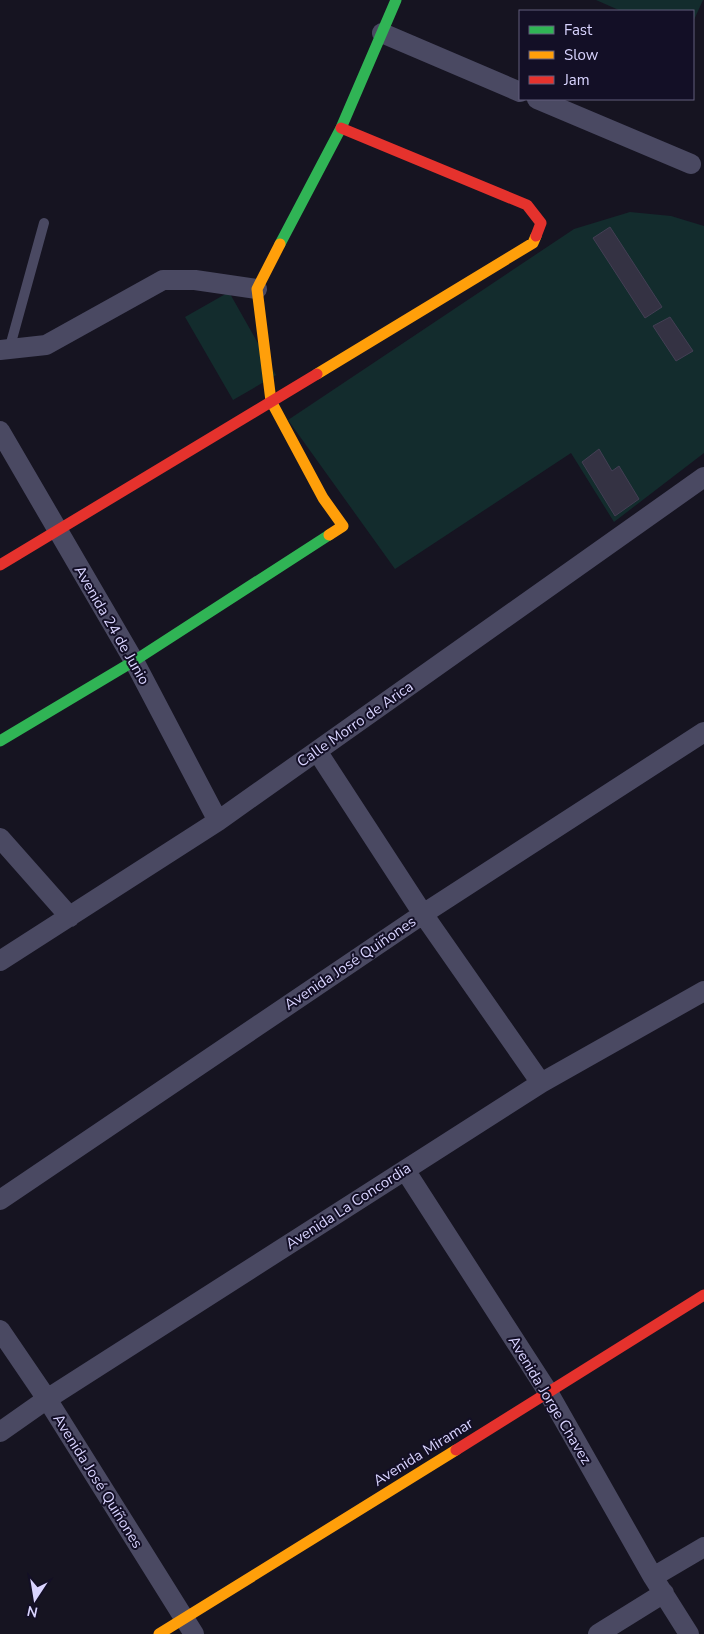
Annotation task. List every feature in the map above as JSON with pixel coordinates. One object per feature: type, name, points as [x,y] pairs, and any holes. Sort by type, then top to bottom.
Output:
[{"type":"street","points":[[0,741],[134,661],[343,526],[323,498],[271,401],[257,289],[341,128],[396,0]]},
{"type":"street","points":[[382,33],[519,92]]},
{"type":"street","points":[[539,100],[691,164]]},
{"type":"street","points":[[0,565],[533,243],[541,223],[527,205],[341,128]]},
{"type":"street","points":[[5,350],[46,345],[163,280],[195,280],[257,289]]},
{"type":"street","name":"Avenida 24 de Junio","points":[[2,441],[134,661],[218,821]]},
{"type":"street","name":"Calle Morro de Arica","points":[[0,961],[218,821],[704,478]]},
{"type":"street","name":"Avenida José Quiñones","points":[[0,1200],[423,914],[704,732]]},
{"type":"street","points":[[317,751],[423,914],[542,1083]]},
{"type":"street","points":[[0,838],[70,917]]},
{"type":"street","name":"Avenida La Concordia","points":[[0,1432],[47,1399],[542,1083],[704,991]]},
{"type":"street","name":"Avenida Jorge Chavez","points":[[405,1170],[548,1392],[653,1577],[689,1634]]},
{"type":"street","name":"Avenida Miramar","points":[[159,1634],[189,1626],[548,1392],[704,1295]]},
{"type":"street","name":"Avenida José Quiñones","points":[[0,1330],[47,1399],[189,1626]]},
{"type":"street","points":[[653,1577],[704,1546]]},
{"type":"street","points":[[598,1634],[664,1594]]},
{"type":"lane","points":[[5,350],[44,223]]},
{"type":"green space","points":[[596,0],[703,0],[694,20],[694,10],[619,10]]},
{"type":"green space","points":[[630,212],[671,216],[704,226],[704,453],[614,522],[571,453],[395,569],[288,420],[574,229]]},
{"type":"green space","points":[[229,292],[276,375],[233,400],[185,317]]},
{"type":"building","points":[[610,227],[662,307],[645,318],[593,238]]},
{"type":"building","points":[[670,317],[693,351],[676,361],[653,326]]},
{"type":"building","points":[[599,449],[612,471],[619,466],[639,499],[615,516],[582,462]]},
{"type":"traffic: fast","points":[[280,244],[341,128],[396,0]]},
{"type":"traffic: fast","points":[[0,741],[134,661],[329,535]]},
{"type":"traffic: slow","points":[[317,374],[533,243],[536,236]]},
{"type":"traffic: slow","points":[[280,244],[257,289],[271,401],[323,498],[343,526],[329,535]]},
{"type":"traffic: slow","points":[[159,1634],[456,1450]]},
{"type":"traffic: jam","points":[[341,128],[527,205],[541,223],[536,236]]},
{"type":"traffic: jam","points":[[0,565],[317,374]]},
{"type":"traffic: jam","points":[[456,1450],[704,1295]]}]
